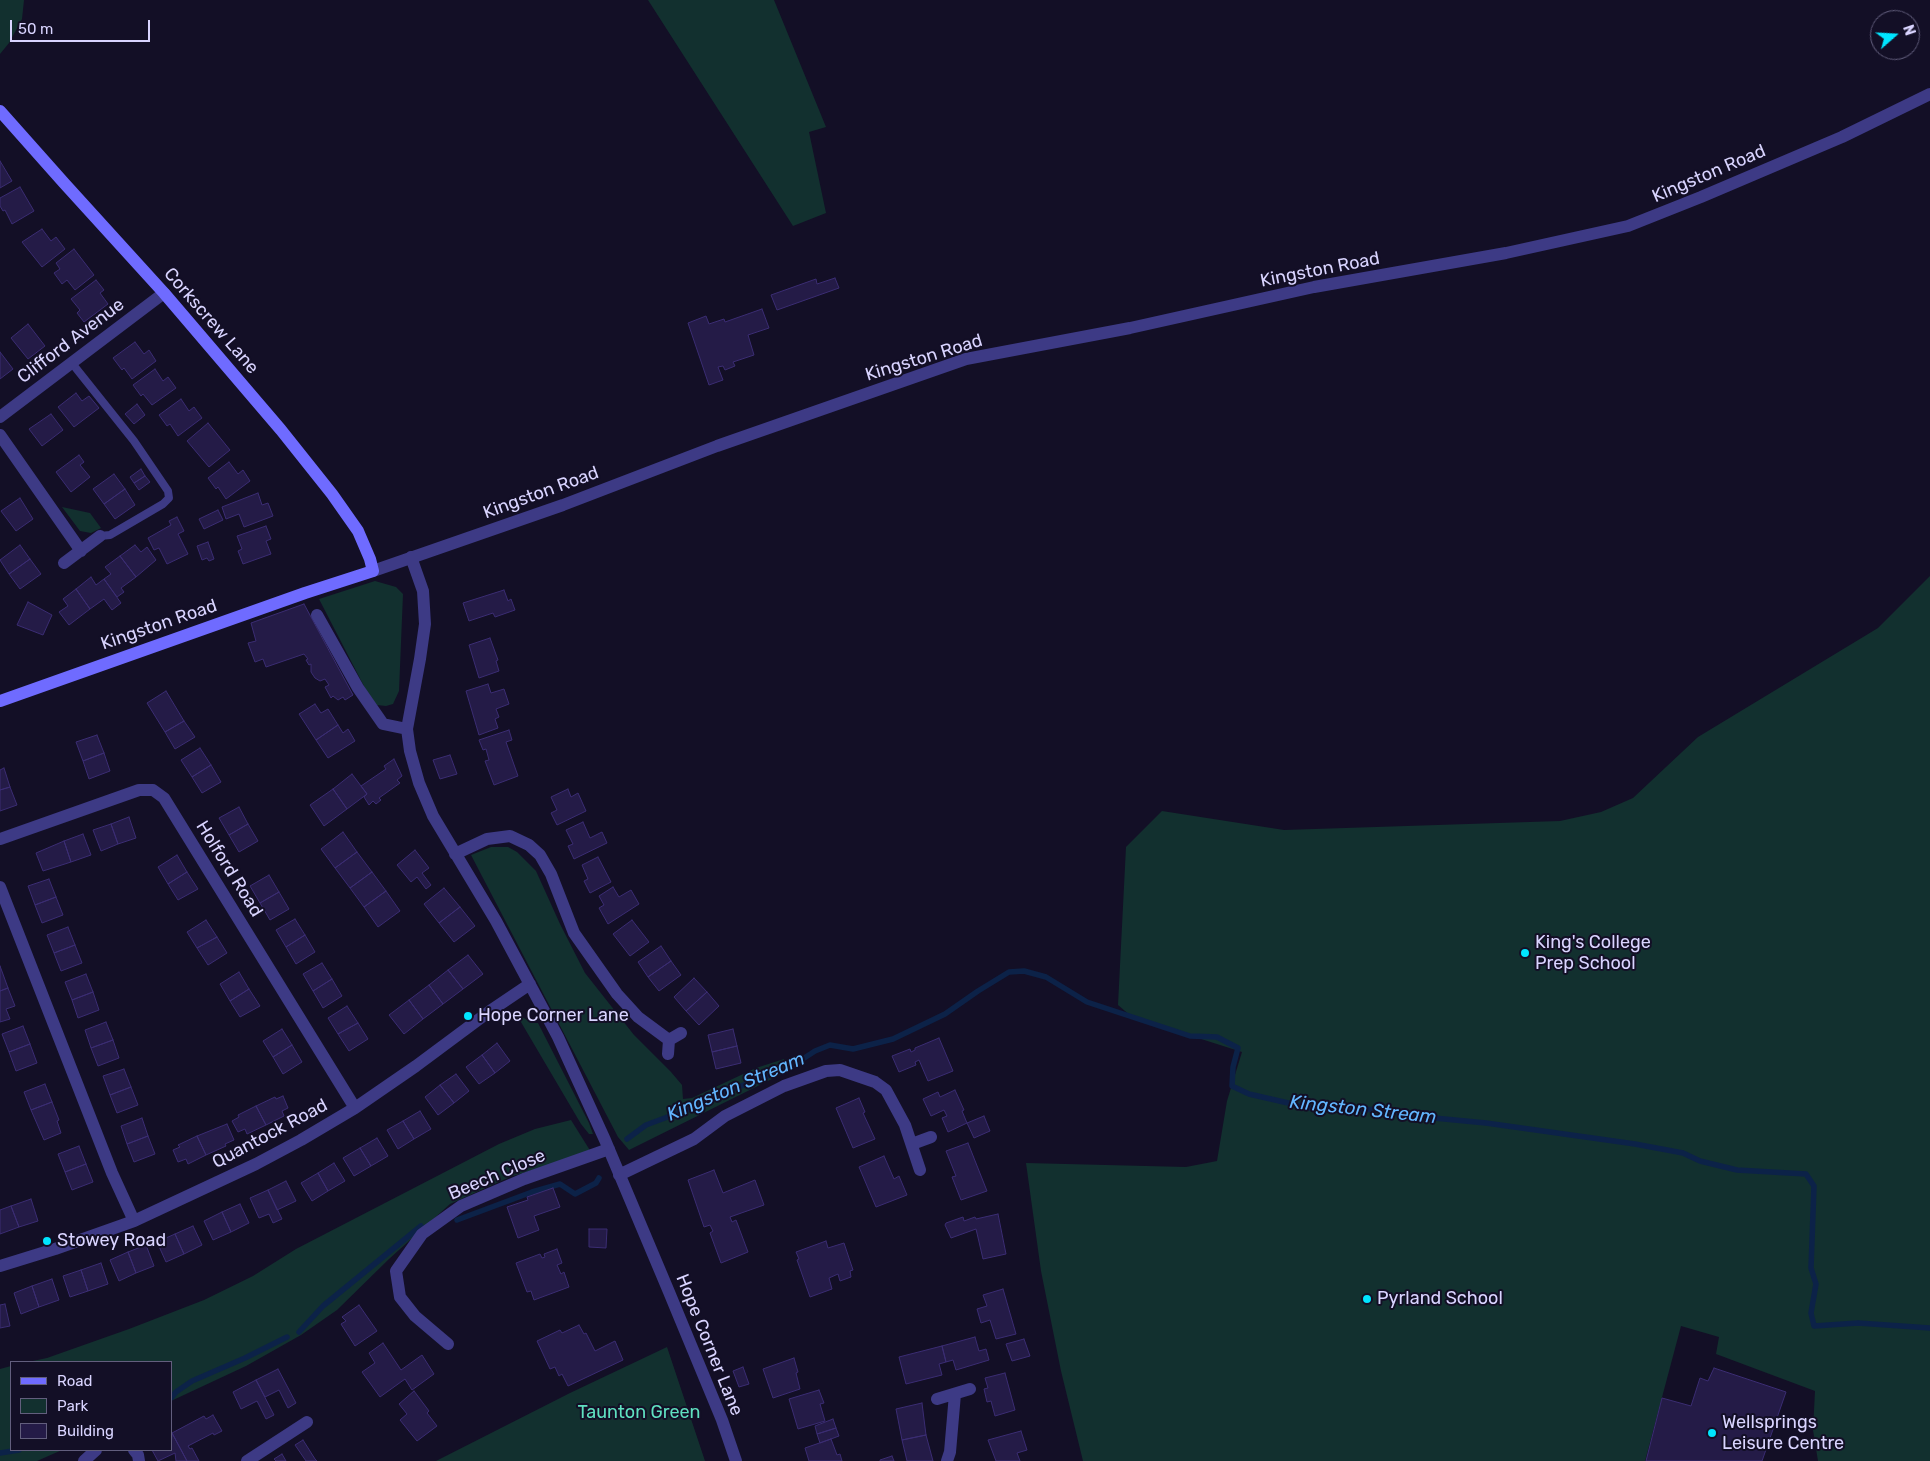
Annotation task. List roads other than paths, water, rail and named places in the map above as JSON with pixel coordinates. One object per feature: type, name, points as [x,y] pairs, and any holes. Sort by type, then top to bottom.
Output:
[{"type":"street","name":"Kingston Road","points":[[0,701],[295,596],[563,505],[716,446],[966,360],[1130,328],[1314,288],[1515,251],[1628,226],[1842,137],[1930,94]]},
{"type":"street","name":"Corkscrew Lane","points":[[0,110],[64,184],[164,292],[234,373],[332,494],[358,531],[373,571]]},
{"type":"street","name":"Clifford Avenue","points":[[0,417],[164,292]]},
{"type":"street","points":[[0,435],[81,551]]},
{"type":"street","points":[[64,563],[100,536]]},
{"type":"street","name":"Hope Corner Lane","points":[[411,557],[423,591],[425,624],[407,729],[410,751],[419,782],[433,816],[496,921],[558,1037],[609,1149],[722,1420],[736,1461]]},
{"type":"street","points":[[317,615],[358,688],[383,724],[407,729]]},
{"type":"street","name":"Holford Road","points":[[0,839],[139,790],[154,790],[164,798],[355,1108]]},
{"type":"street","points":[[455,854],[487,839],[510,836],[529,845],[540,854],[551,874],[574,933],[594,964],[638,1017],[669,1040]]},
{"type":"street","points":[[0,888],[112,1173],[134,1221]]},
{"type":"street","name":"Quantock Road","points":[[0,1266],[134,1221],[256,1164],[355,1108],[530,984]]},
{"type":"street","points":[[669,1040],[681,1033]]},
{"type":"street","points":[[668,1054],[669,1040]]},
{"type":"street","points":[[619,1174],[694,1139],[725,1116],[784,1086],[826,1071],[840,1070],[874,1082],[886,1090],[912,1144],[920,1170]]},
{"type":"street","points":[[912,1144],[931,1137]]},
{"type":"street","name":"Beech Close","points":[[448,1344],[415,1316],[400,1297],[396,1271],[422,1234],[461,1206],[524,1179],[609,1149]]},
{"type":"street","points":[[938,1399],[970,1389]]},
{"type":"street","points":[[947,1461],[950,1452],[955,1394]]},
{"type":"street","points":[[247,1461],[307,1422]]},
{"type":"street","points":[[84,1461],[95,1451]]},
{"type":"lane","points":[[71,362],[134,441],[168,491],[169,498],[163,504],[110,535],[100,536]]},
{"type":"waterway","name":"Kingston Stream","points":[[627,1139],[646,1125],[789,1068],[815,1051],[830,1045],[853,1049],[893,1039],[945,1014],[1009,972],[1024,971],[1046,977],[1087,1002],[1190,1036],[1217,1037],[1238,1048],[1233,1067],[1232,1086],[1249,1094],[1310,1108],[1388,1110],[1413,1116],[1486,1123],[1635,1144],[1683,1153],[1700,1161],[1737,1170],[1806,1174],[1814,1186],[1811,1268],[1816,1284],[1811,1313],[1814,1326],[1858,1323],[1930,1328]]},
{"type":"waterway","name":"Kingston Stream","points":[[457,1220],[532,1192],[560,1184],[575,1194],[596,1183],[599,1178]]},
{"type":"waterway","name":"Kingston Stream","points":[[299,1332],[323,1306],[421,1226]]},
{"type":"waterway","name":"Kingston Stream","points":[[172,1397],[192,1381],[287,1337]]},
{"type":"waterway","name":"Kingston Stream","points":[[0,1453],[13,1451]]},
{"type":"place","name":"King's College Prep School","points":[[1525,953]]},
{"type":"place","name":"Hope Corner Lane","points":[[468,1016]]},
{"type":"place","name":"Stowey Road","points":[[47,1241]]},
{"type":"place","name":"Pyrland School","points":[[1367,1299]]},
{"type":"place","name":"Wellsprings Leisure Centre","points":[[1712,1433]]},
{"type":"park label","name":"Taunton Green","points":[[639,1413]]}]
